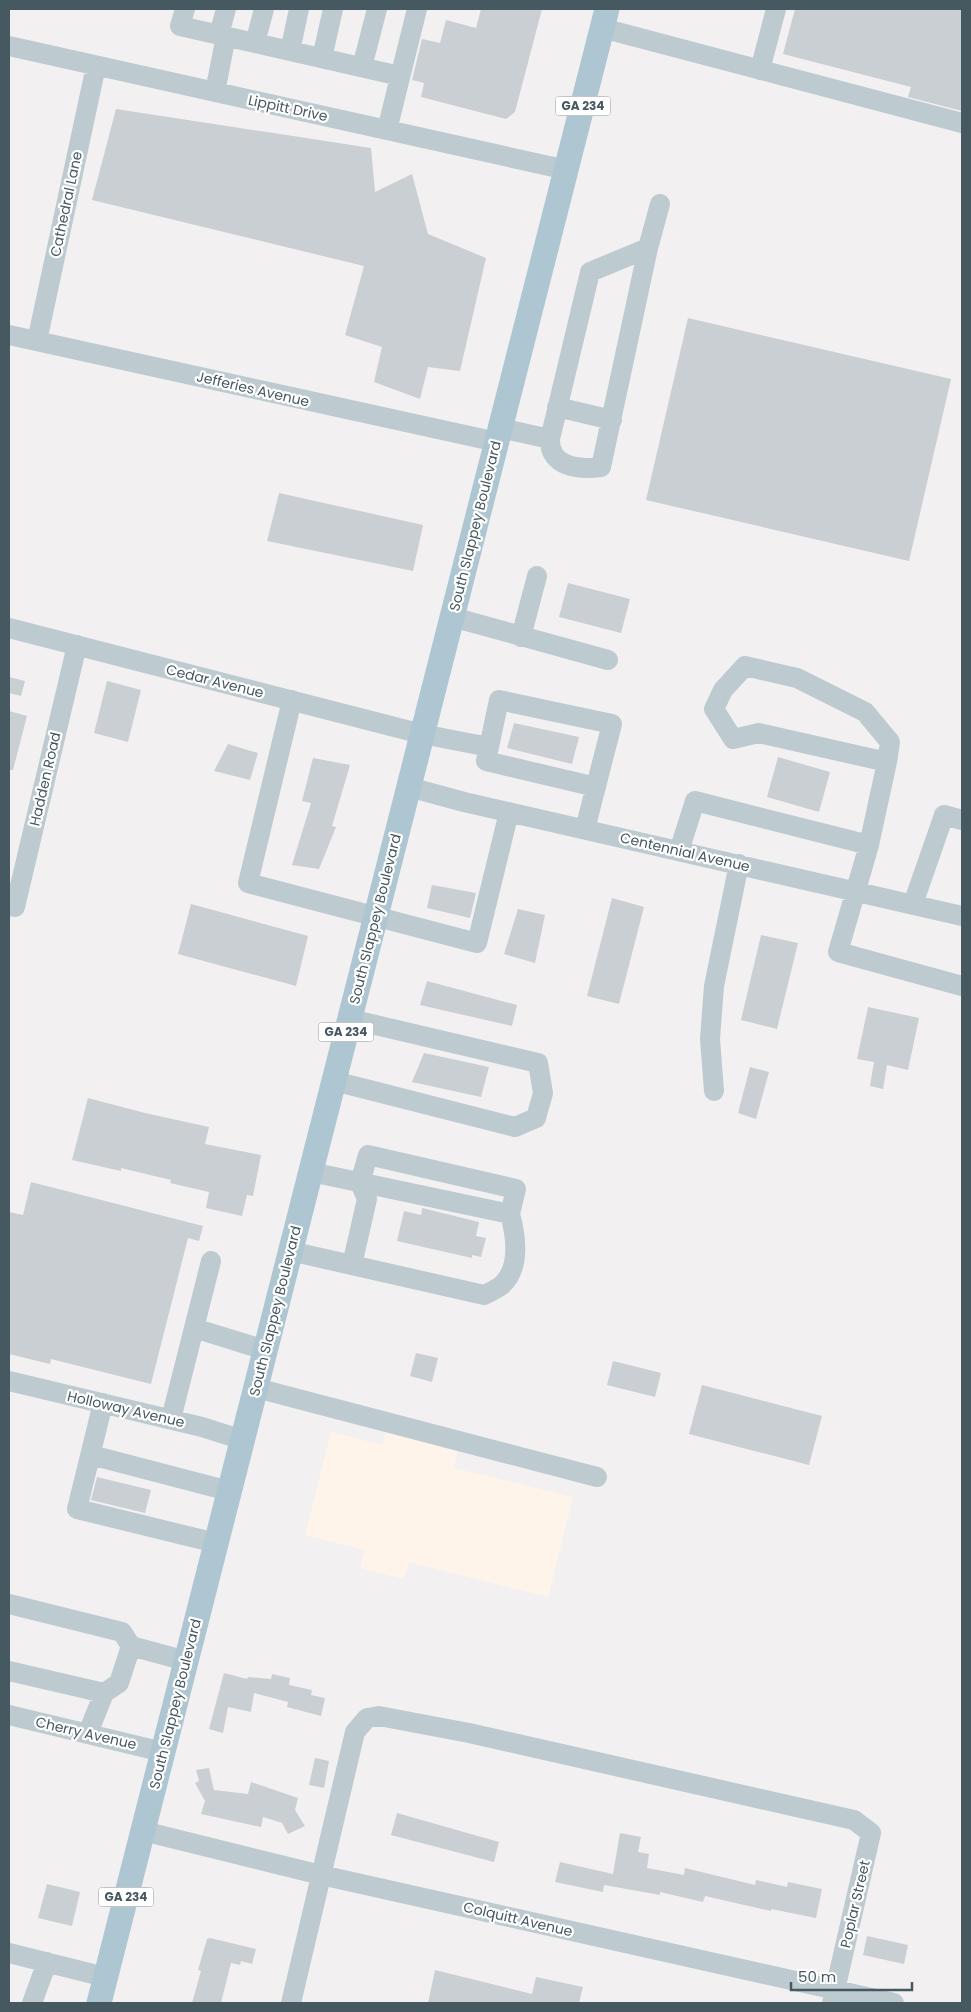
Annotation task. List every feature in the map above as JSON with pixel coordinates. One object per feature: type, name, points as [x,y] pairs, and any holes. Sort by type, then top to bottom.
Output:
[{"type":"main road","name":"South Slappey Boulevard","points":[[99,2003],[604,19]]},
{"type":"street","points":[[215,92],[226,9]]},
{"type":"street","points":[[255,43],[264,9]]},
{"type":"street","points":[[290,51],[300,9]]},
{"type":"street","points":[[322,58],[333,9]]},
{"type":"street","points":[[362,68],[377,9]]},
{"type":"street","points":[[387,130],[417,9]]},
{"type":"street","points":[[760,70],[776,9]]},
{"type":"street","points":[[183,17],[223,35],[400,76]]},
{"type":"street","points":[[604,19],[760,70],[962,123]]},
{"type":"street","name":"Lippitt Drive","points":[[9,46],[567,170]]},
{"type":"street","name":"Cathedral Lane","points":[[37,341],[96,66]]},
{"type":"street","points":[[648,248],[590,272],[550,439],[551,451],[562,464],[587,469],[601,466],[648,248],[660,204]]},
{"type":"street","name":"Jefferies Avenue","points":[[9,335],[498,435],[550,439]]},
{"type":"street","points":[[557,407],[612,420]]},
{"type":"street","points":[[521,637],[537,576]]},
{"type":"street","points":[[452,617],[608,660]]},
{"type":"street","name":"Cedar Avenue","points":[[9,628],[422,734],[489,747]]},
{"type":"street","name":"Hadden Road","points":[[9,906],[15,907],[77,645]]},
{"type":"street","points":[[887,762],[759,733],[733,739],[714,709],[723,690],[745,666],[797,678],[865,712],[890,742],[887,762],[869,844],[838,952],[962,986]]},
{"type":"street","points":[[292,700],[248,883],[477,943],[509,812]]},
{"type":"street","points":[[585,829],[596,787],[612,724],[499,700],[486,761],[596,787]]},
{"type":"street","name":"Centennial Avenue","points":[[409,787],[509,812],[962,916]]},
{"type":"street","points":[[679,851],[695,801],[869,844]]},
{"type":"street","points":[[913,904],[944,815],[962,820]]},
{"type":"street","points":[[714,1091],[710,1039],[714,986],[739,864]]},
{"type":"street","points":[[334,1081],[515,1127],[536,1118],[543,1093],[538,1063],[350,1019]]},
{"type":"street","points":[[290,1251],[484,1295],[502,1285],[513,1267],[516,1236],[510,1214],[516,1189],[368,1155],[360,1183],[367,1199],[352,1265]]},
{"type":"street","points":[[310,1172],[510,1214]]},
{"type":"street","points":[[171,1419],[211,1261]]},
{"type":"street","points":[[194,1328],[266,1350]]},
{"type":"street","name":"Holloway Avenue","points":[[9,1381],[171,1419],[243,1440]]},
{"type":"street","points":[[256,1388],[597,1477]]},
{"type":"street","points":[[103,1403],[77,1509],[216,1543]]},
{"type":"street","points":[[89,1464],[230,1491]]},
{"type":"street","points":[[9,1604],[122,1632],[131,1646],[186,1661]]},
{"type":"street","points":[[88,1733],[104,1693],[119,1684],[131,1646]]},
{"type":"street","points":[[9,1671],[104,1693]]},
{"type":"street","name":"Cherry Avenue","points":[[9,1715],[163,1752]]},
{"type":"street","name":"Poplar Street","points":[[321,1875],[355,1732],[366,1718],[379,1716],[469,1733],[854,1820],[871,1833],[834,1997]]},
{"type":"street","name":"Colquitt Avenue","points":[[143,1831],[834,1997],[894,2003]]},
{"type":"street","points":[[291,2003],[321,1875]]},
{"type":"street","points":[[9,1953],[105,1977]]},
{"type":"street","points":[[32,2003],[47,1962]]},
{"type":"shaded area","points":[[386,1431],[458,1449],[454,1468],[573,1497],[548,1597],[409,1562],[404,1579],[360,1568],[365,1550],[305,1535],[331,1432],[382,1445]]},
{"type":"building","points":[[481,9],[542,9],[515,112],[506,119],[421,97],[424,83],[412,80],[422,39],[440,43],[446,20],[476,28]]},
{"type":"building","points":[[795,9],[962,9],[962,111],[908,97],[911,87],[783,54]]},
{"type":"building","points":[[116,109],[371,148],[375,192],[412,174],[428,234],[486,258],[460,371],[428,367],[420,399],[374,382],[382,347],[345,335],[364,266],[92,200]]},
{"type":"building","points":[[688,318],[951,379],[909,561],[646,500]]},
{"type":"building","points":[[279,493],[423,525],[413,571],[267,541]]},
{"type":"building","points":[[568,583],[630,599],[621,633],[559,617]]},
{"type":"building","points":[[9,677],[25,681],[21,696],[9,693]]},
{"type":"building","points":[[107,681],[141,690],[128,742],[94,733]]},
{"type":"building","points":[[9,711],[27,716],[13,770],[9,770]]},
{"type":"building","points":[[514,723],[579,737],[572,764],[507,748]]},
{"type":"building","points":[[228,744],[258,753],[250,780],[214,771]]},
{"type":"building","points":[[778,757],[830,772],[819,812],[767,797]]},
{"type":"building","points":[[313,758],[350,765],[332,826],[336,827],[319,869],[292,865],[311,803],[302,801]]},
{"type":"building","points":[[432,885],[476,893],[470,918],[427,908]]},
{"type":"building","points":[[612,898],[644,907],[619,1004],[587,996]]},
{"type":"building","points":[[191,904],[308,936],[296,986],[178,954]]},
{"type":"building","points":[[518,909],[545,915],[535,963],[504,954]]},
{"type":"building","points":[[761,935],[798,943],[777,1029],[741,1020]]},
{"type":"building","points":[[427,981],[517,1005],[512,1026],[420,1005]]},
{"type":"building","points":[[868,1007],[919,1018],[908,1070],[887,1065],[883,1089],[870,1086],[874,1062],[857,1059]]},
{"type":"building","points":[[424,1053],[489,1067],[481,1097],[412,1082]]},
{"type":"building","points":[[750,1067],[769,1072],[756,1119],[738,1113]]},
{"type":"building","points":[[88,1098],[209,1127],[205,1144],[261,1155],[253,1196],[247,1195],[242,1216],[206,1208],[209,1192],[170,1183],[171,1180],[121,1168],[121,1171],[72,1160]]},
{"type":"building","points":[[31,1182],[203,1226],[199,1241],[188,1238],[151,1384],[51,1359],[50,1364],[9,1354],[9,1212],[23,1215]]},
{"type":"building","points":[[422,1208],[479,1222],[476,1236],[486,1238],[481,1257],[472,1255],[472,1258],[397,1241],[404,1211],[421,1215]]},
{"type":"building","points":[[416,1353],[438,1358],[432,1382],[410,1376]]},
{"type":"building","points":[[613,1361],[661,1373],[655,1397],[607,1385]]},
{"type":"building","points":[[702,1385],[822,1416],[809,1465],[689,1434]]},
{"type":"building","points":[[97,1477],[151,1490],[145,1513],[91,1500]]},
{"type":"building","points":[[224,1673],[247,1679],[248,1677],[271,1679],[272,1674],[290,1678],[289,1685],[312,1690],[311,1695],[325,1698],[321,1716],[287,1707],[288,1702],[254,1693],[251,1712],[228,1707],[223,1733],[209,1729]]},
{"type":"building","points":[[315,1758],[329,1761],[324,1788],[309,1785]]},
{"type":"building","points":[[209,1768],[214,1790],[248,1794],[251,1782],[298,1798],[295,1810],[305,1826],[288,1834],[282,1823],[263,1817],[261,1827],[201,1814],[205,1801],[195,1783],[199,1781],[196,1770]]},
{"type":"building","points":[[397,1813],[499,1842],[494,1862],[391,1835]]},
{"type":"building","points":[[620,1833],[641,1837],[638,1852],[649,1854],[647,1868],[684,1875],[685,1868],[755,1885],[756,1880],[787,1887],[788,1882],[822,1889],[816,1918],[771,1909],[771,1911],[705,1896],[703,1902],[660,1892],[660,1895],[604,1885],[603,1892],[555,1882],[560,1862],[613,1874]]},
{"type":"building","points":[[47,1884],[80,1892],[72,1926],[38,1918]]},
{"type":"building","points":[[867,1936],[908,1945],[904,1964],[863,1955]]},
{"type":"building","points":[[210,1938],[256,1949],[252,1964],[241,1961],[240,1965],[231,1963],[221,2003],[192,2003],[201,1971],[198,1970],[207,1939]]},
{"type":"building","points":[[435,1970],[532,1994],[536,1977],[583,1987],[579,2003],[428,2003]]}]
